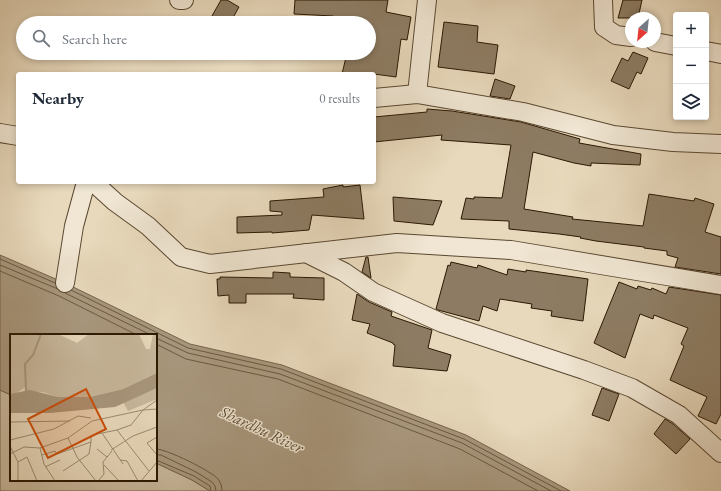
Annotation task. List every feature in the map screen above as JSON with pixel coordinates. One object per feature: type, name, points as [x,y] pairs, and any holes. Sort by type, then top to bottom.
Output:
[{"type":"street","points":[[179,0],[184,0]]},
{"type":"street","points":[[417,94],[427,0]]},
{"type":"street","points":[[603,0],[604,27],[616,34],[625,36]]},
{"type":"street","points":[[661,43],[673,45]]},
{"type":"street","points":[[709,52],[721,54]]},
{"type":"street","points":[[376,98],[417,94],[522,112],[614,135],[673,142],[721,144]]},
{"type":"street","points":[[0,133],[16,136]]},
{"type":"street","points":[[65,283],[74,226],[85,184]]},
{"type":"street","points":[[95,184],[115,202],[148,226],[181,257],[210,264],[397,243],[511,250],[721,285]]},
{"type":"street","points":[[306,253],[344,272],[373,292],[442,324],[584,370],[632,388],[679,415],[721,453]]},
{"type":"shaded area","points":[[0,390],[10,395],[10,481],[157,481],[157,463],[192,480],[210,491],[0,491]]},
{"type":"water","name":"Shardhu River","points":[[0,255],[65,283],[190,344],[282,365],[466,435],[570,491],[210,491],[192,480],[157,463],[157,334],[10,334],[10,395],[0,390]]},
{"type":"building","points":[[221,0],[227,0],[239,7],[234,16],[212,16]]},
{"type":"building","points":[[295,0],[388,0],[386,12],[411,17],[407,40],[401,39],[396,77],[376,74],[376,72],[342,72],[345,60],[376,60],[376,16],[294,14]]},
{"type":"building","points":[[623,0],[642,0],[639,12],[625,12],[625,18],[618,18]]},
{"type":"building","points":[[444,22],[478,26],[477,42],[498,45],[494,74],[438,67]]},
{"type":"building","points":[[633,52],[648,58],[641,74],[637,72],[629,89],[611,81],[622,58],[628,61]]},
{"type":"building","points":[[495,79],[515,86],[510,99],[490,96]]},
{"type":"building","points":[[427,109],[452,111],[521,122],[580,139],[579,143],[641,154],[640,165],[591,163],[591,166],[533,152],[524,209],[573,217],[572,219],[643,226],[649,194],[694,201],[695,198],[714,204],[705,232],[721,237],[721,274],[675,267],[678,258],[667,255],[667,251],[596,241],[580,238],[581,237],[509,229],[509,221],[461,219],[466,198],[502,198],[511,145],[441,140],[442,135],[376,142],[376,117],[427,112]]},
{"type":"building","points":[[343,185],[343,187],[360,185],[364,219],[312,215],[309,230],[272,233],[237,233],[237,217],[282,215],[282,212],[270,211],[270,201],[324,197],[323,189]]},
{"type":"building","points":[[393,197],[442,201],[433,225],[394,221]]},
{"type":"building","points":[[366,257],[368,257],[371,278],[362,272]]},
{"type":"building","points":[[451,262],[477,268],[478,265],[507,275],[508,269],[526,272],[526,270],[588,279],[583,321],[551,316],[552,311],[531,308],[532,304],[500,299],[497,311],[483,306],[479,321],[438,310],[436,309],[448,265],[450,266]]},
{"type":"building","points":[[273,272],[290,273],[290,277],[324,278],[324,300],[293,298],[294,294],[246,294],[246,303],[229,303],[229,295],[218,296],[217,279],[220,279],[220,277],[273,278]]},
{"type":"building","points":[[619,282],[637,289],[638,286],[651,290],[652,288],[666,294],[669,287],[721,295],[721,414],[716,424],[698,416],[707,397],[670,380],[684,346],[681,344],[688,328],[654,315],[653,319],[640,314],[625,358],[594,343]]},
{"type":"building","points":[[357,294],[369,302],[392,312],[391,316],[432,330],[428,348],[451,355],[447,371],[393,366],[395,345],[367,333],[370,324],[352,320]]},
{"type":"building","points":[[602,388],[619,394],[609,421],[592,415]]},
{"type":"building","points":[[665,419],[690,439],[676,454],[654,434]]}]
